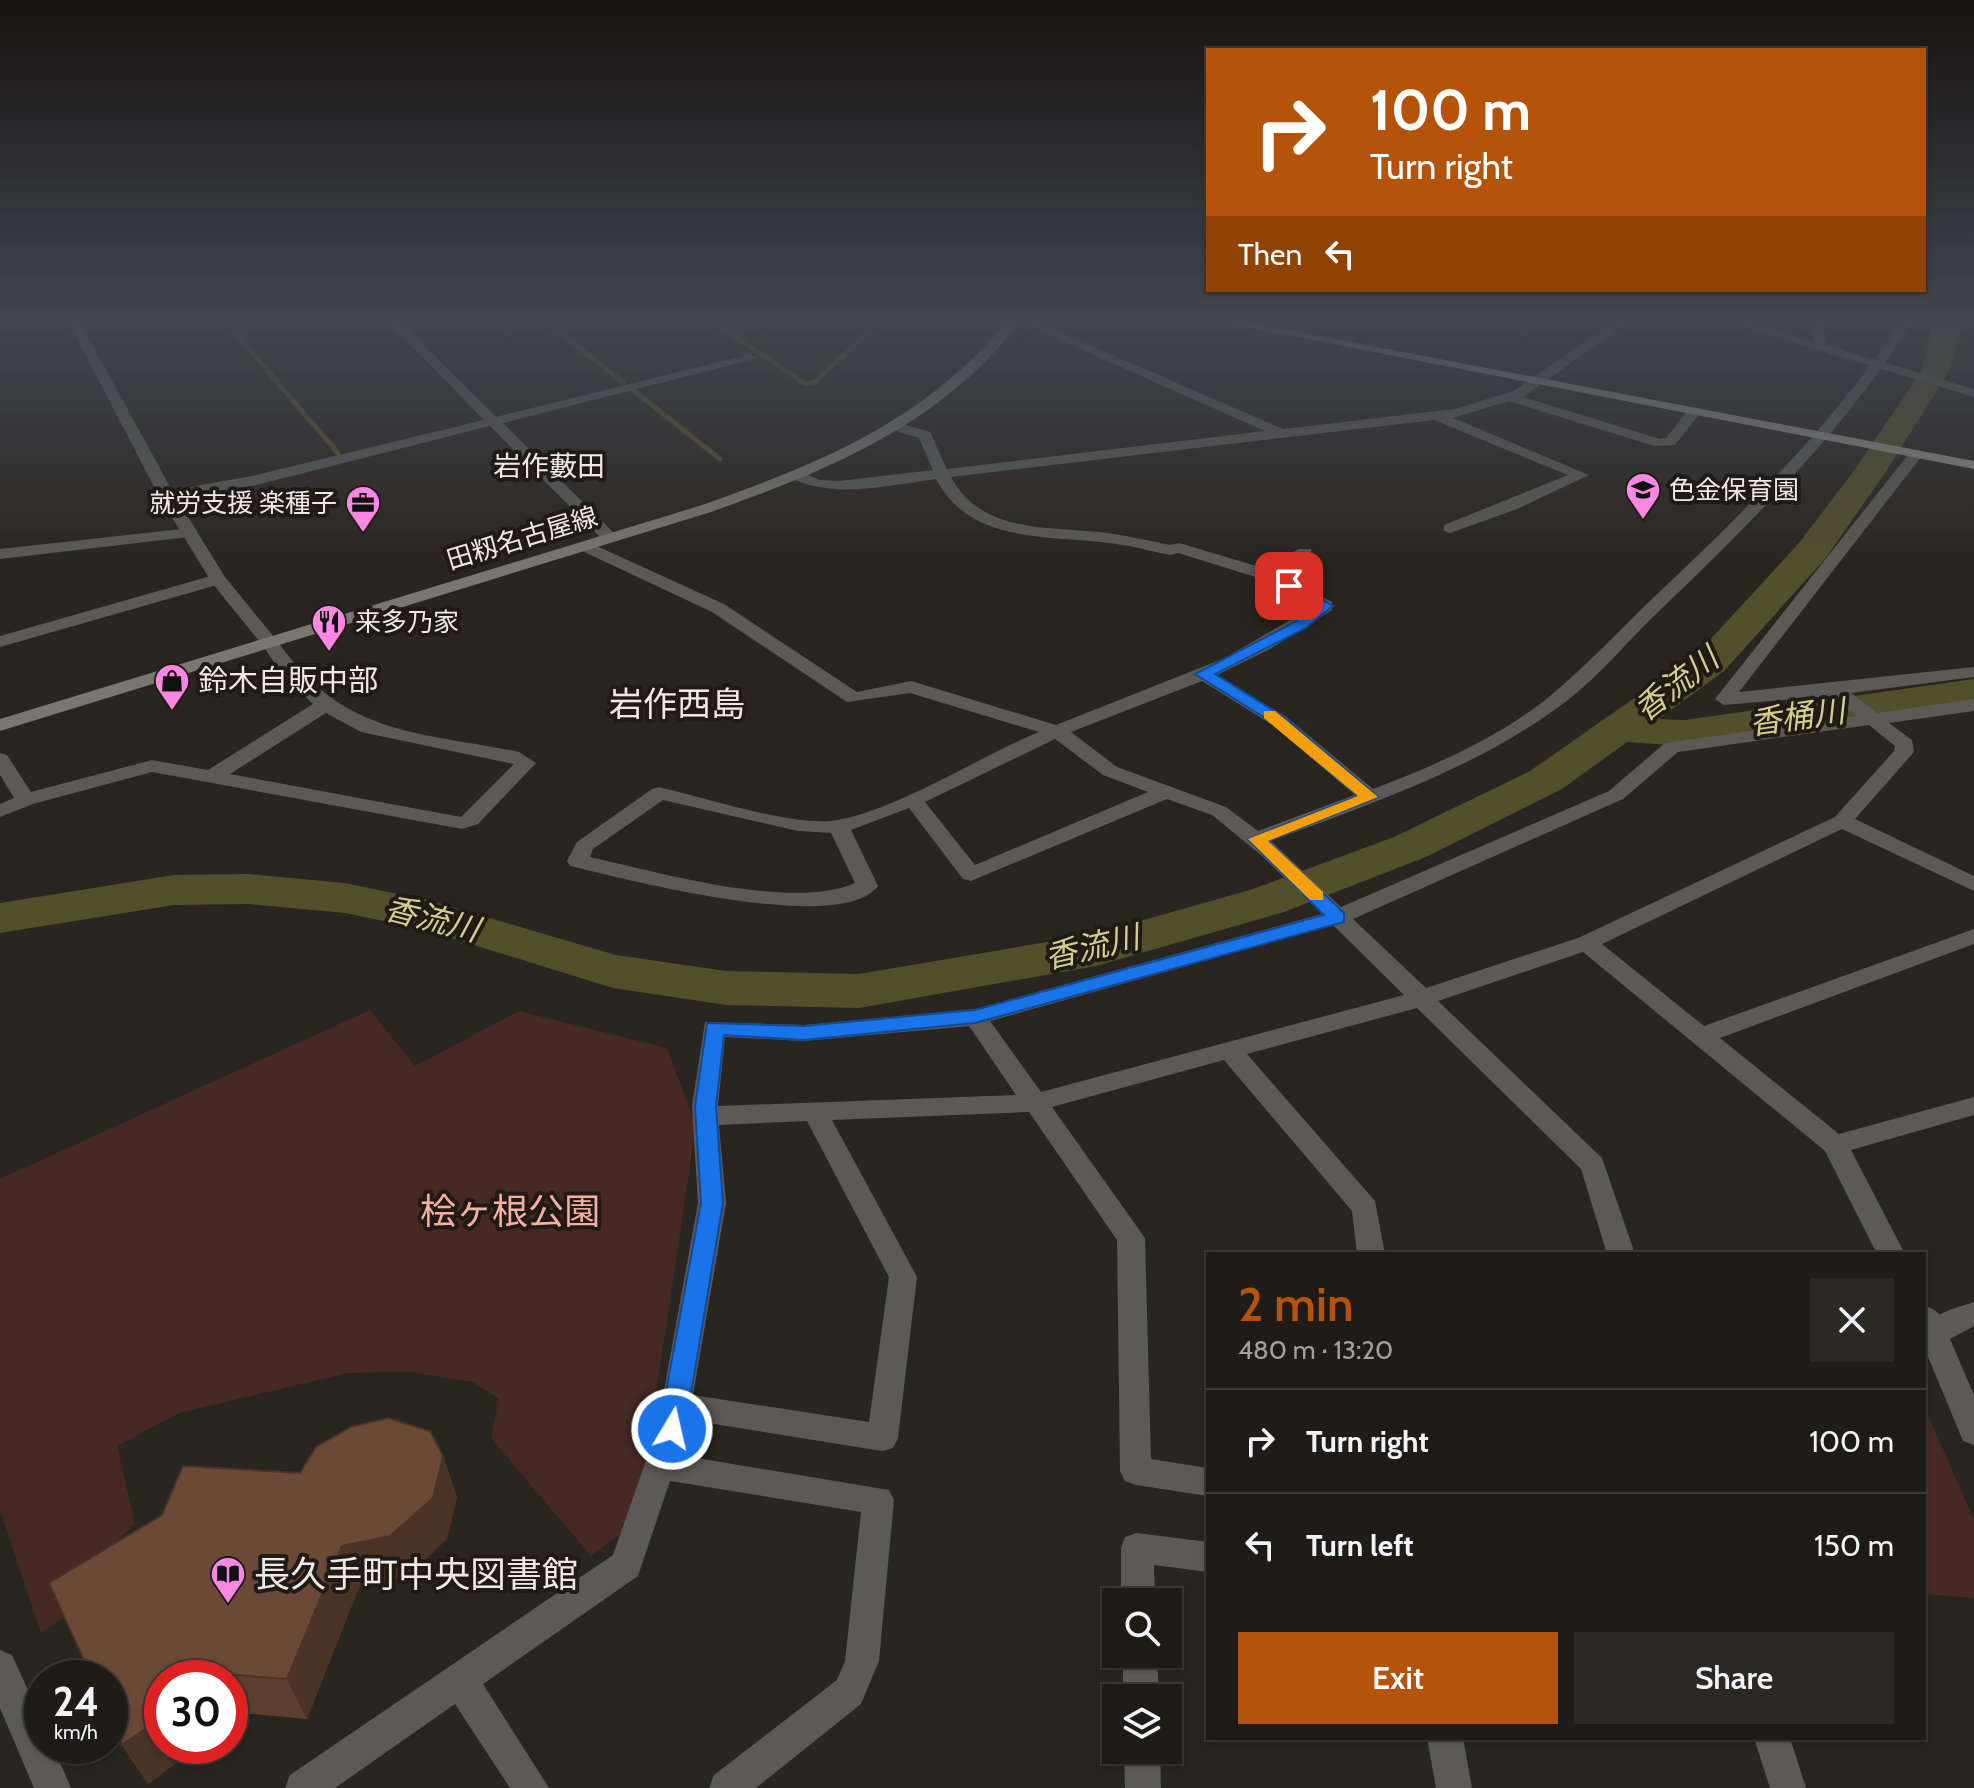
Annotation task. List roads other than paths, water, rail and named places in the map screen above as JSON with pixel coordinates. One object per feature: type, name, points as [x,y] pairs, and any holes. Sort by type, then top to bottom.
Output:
[{"type":"main road","name":"田籾名古屋線","points":[[0,725],[610,538],[798,476],[898,427],[929,403]]},
{"type":"main road","points":[[1649,403],[1974,465]]},
{"type":"street","points":[[0,811],[26,800],[152,766],[462,823],[471,820],[526,763],[519,758],[368,728],[326,704],[284,669],[270,643],[218,579],[167,496],[118,403]]},
{"type":"street","points":[[473,403],[610,538]]},
{"type":"street","points":[[167,496],[252,481],[566,403]]},
{"type":"street","points":[[1215,403],[1281,434]]},
{"type":"street","points":[[798,476],[832,486],[941,475],[1437,416],[1485,403]]},
{"type":"street","points":[[1531,403],[1659,443],[1670,442],[1694,412]]},
{"type":"street","points":[[1263,845],[1415,780],[1467,754],[1555,701],[1755,510],[1852,403]]},
{"type":"street","points":[[1437,416],[1581,475],[1512,506],[1450,528]]},
{"type":"street","points":[[839,827],[867,886],[856,895],[806,901],[729,893],[578,861],[584,846],[659,793],[798,825],[839,827],[913,800],[1057,731],[1233,662],[1301,625],[1326,606],[1265,574],[1179,548],[1170,550],[1108,538],[1051,536],[998,526],[977,516],[953,493],[941,475],[925,435],[898,427]]},
{"type":"street","points":[[1910,453],[1724,699],[1838,692],[1974,672]]},
{"type":"street","points":[[0,554],[191,533]]},
{"type":"street","points":[[584,546],[718,608],[854,698],[911,687],[1057,731],[1110,771],[1219,811],[1263,845],[1593,1165],[1620,1252]]},
{"type":"street","points":[[1265,574],[1305,552]]},
{"type":"street","points":[[0,642],[218,579]]},
{"type":"street","points":[[1203,674],[1278,720],[1370,797]]},
{"type":"street","points":[[707,1116],[1034,1103],[1419,999],[1586,943],[1842,821],[1904,752],[1905,744],[1838,692]]},
{"type":"street","points":[[210,778],[326,704]]},
{"type":"street","points":[[303,1788],[626,1565],[657,1465],[672,1429],[712,1203],[705,1106],[714,1028],[804,1033],[975,1017],[1333,912],[1616,795],[1672,747],[1870,717],[1974,705]]},
{"type":"street","points":[[0,759],[26,800]]},
{"type":"street","points":[[913,800],[971,874],[1168,791]]},
{"type":"street","points":[[1842,821],[1974,884]]},
{"type":"street","points":[[1704,1035],[1974,936]]},
{"type":"street","points":[[1586,943],[1704,1035],[1835,1145],[1890,1252]]},
{"type":"street","points":[[975,1017],[1131,1238],[1136,1471],[1206,1482]]},
{"type":"street","points":[[1230,1051],[1365,1208],[1371,1252]]},
{"type":"street","points":[[1835,1145],[1974,1106]]},
{"type":"street","points":[[675,1405],[882,1438],[903,1277],[815,1112]]},
{"type":"street","points":[[1974,1314],[1931,1324],[1938,1349],[1974,1432]]},
{"type":"street","points":[[657,1465],[878,1500],[862,1661],[849,1692],[727,1788]]},
{"type":"street","points":[[1138,1588],[1137,1548],[1206,1557]]},
{"type":"street","points":[[0,1667],[53,1788]]},
{"type":"street","points":[[461,1681],[531,1788]]},
{"type":"street","points":[[1445,1740],[1454,1788]]},
{"type":"street","points":[[1773,1740],[1788,1788]]},
{"type":"street","points":[[1142,1764],[1143,1788]]},
{"type":"waterway","points":[[296,403],[338,453]]},
{"type":"waterway","points":[[650,403],[720,459]]},
{"type":"waterway","name":"香流川","points":[[0,918],[174,890],[248,889],[345,898],[431,916],[613,971],[726,988],[859,991],[1096,950],[1267,901],[1410,847],[1546,780],[1710,663],[1812,551],[1869,473],[1914,403]]},
{"type":"waterway","name":"香桶川","points":[[1619,729],[1685,733],[1974,691]]},
{"type":"place","name":"色金保育園","points":[[1643,521]]},
{"type":"place","name":"就労支援 楽種子","points":[[363,534]]},
{"type":"place","name":"来多乃家","points":[[329,653]]},
{"type":"place","name":"鈴木自販中部","points":[[172,712]]},
{"type":"place","name":"長久手町中央図書館","points":[[228,1605]]},
{"type":"district","name":"岩作藪田","points":[[549,466]]},
{"type":"district","name":"岩作西島","points":[[677,704]]},
{"type":"park label","name":"桧ヶ根公園","points":[[510,1211]]}]
